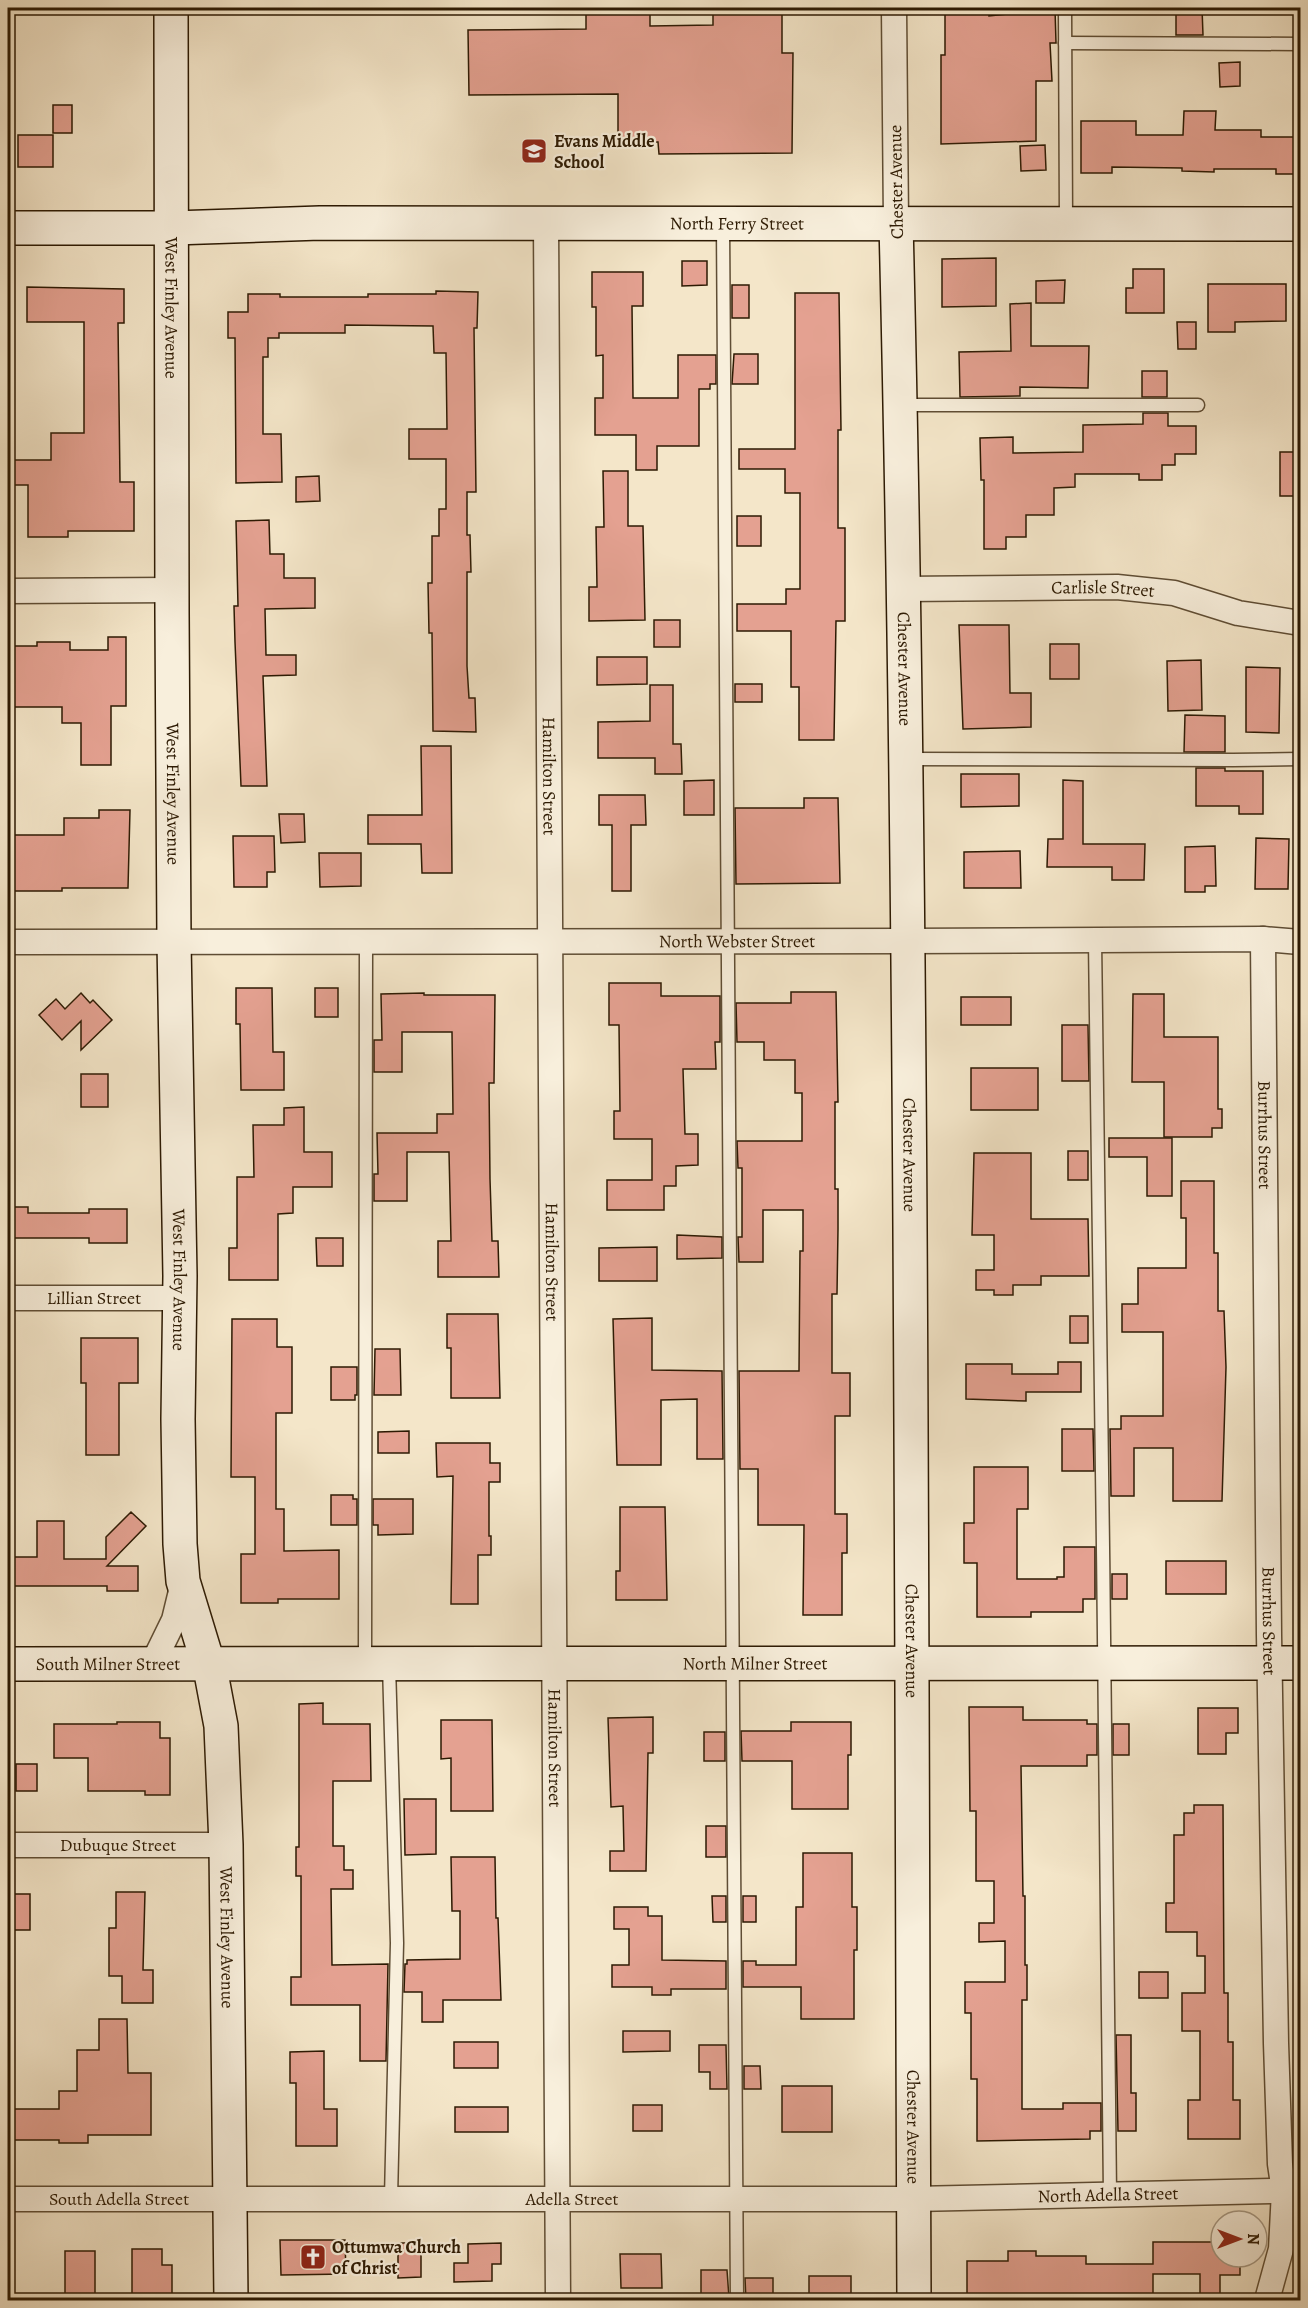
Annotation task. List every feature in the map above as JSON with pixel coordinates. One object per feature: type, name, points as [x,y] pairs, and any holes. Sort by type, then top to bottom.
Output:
[{"type":"main road","name":"West Finley Avenue","points":[[171,8],[174,942],[180,1298],[178,1419],[180,1544],[183,1581],[209,1665],[221,1726],[226,1845],[231,2301]]},
{"type":"main road","name":"North Ferry Street","points":[[8,228],[173,228],[320,223],[546,222],[1300,224]]},
{"type":"main road","name":"Chester Avenue","points":[[896,224],[908,941],[913,1662],[914,2301]]},
{"type":"main road","name":"North Milner Street","points":[[209,1665],[1285,1663]]},
{"type":"main road","name":"South Milner Street","points":[[8,1664],[209,1665]]},
{"type":"street","name":"Chester Avenue","points":[[894,8],[896,224]]},
{"type":"street","name":"Hamilton Street","points":[[546,222],[558,2301]]},
{"type":"street","name":"Carlisle Street","points":[[902,590],[1117,586],[1174,593],[1238,613],[1300,623]]},
{"type":"street","points":[[8,591],[172,590]]},
{"type":"street","name":"North Webster Street","points":[[8,942],[1263,939],[1300,942]]},
{"type":"street","name":"Burrhus Street","points":[[1263,939],[1285,1663],[1276,2043],[1281,2164],[1292,2194],[1281,2249],[1267,2301]]},
{"type":"street","name":"Lillian Street","points":[[8,1298],[180,1298]]},
{"type":"street","name":"West Finley Avenue","points":[[152,1665],[174,1620],[183,1581]]},
{"type":"street","name":"Dubuque Street","points":[[8,1845],[226,1845]]},
{"type":"street","name":"North Adella Street","points":[[914,2199],[1292,2194]]},
{"type":"street","name":"South Adella Street","points":[[8,2199],[230,2199]]},
{"type":"street","name":"Adella Street","points":[[230,2199],[914,2199]]},
{"type":"lane","points":[[1065,8],[1066,222]]},
{"type":"lane","points":[[1065,43],[1300,44]]},
{"type":"lane","points":[[723,224],[737,2301]]},
{"type":"lane","points":[[899,405],[1198,405]]},
{"type":"lane","points":[[905,759],[1300,759]]},
{"type":"lane","points":[[1095,940],[1103,1428],[1110,2195]]},
{"type":"lane","points":[[366,942],[377,1664],[397,1943],[391,2198]]},
{"type":"building","name":"Evans Middle School","points":[[586,8],[650,8],[650,26],[713,25],[713,8],[782,8],[782,53],[793,53],[792,153],[659,154],[658,142],[618,142],[618,94],[469,95],[468,30],[586,29]]},
{"type":"building","points":[[945,8],[989,8],[989,16],[1055,9],[1056,43],[1050,43],[1052,81],[1036,81],[1036,141],[941,144],[941,55],[945,55]]},
{"type":"building","points":[[1176,8],[1202,8],[1203,35],[1176,35]]},
{"type":"building","points":[[1240,62],[1240,86],[1220,87],[1219,63]]},
{"type":"building","points":[[53,105],[72,105],[72,133],[53,133]]},
{"type":"building","points":[[1184,111],[1216,111],[1215,130],[1261,130],[1261,137],[1300,137],[1300,174],[1276,174],[1276,169],[1214,169],[1214,172],[1182,171],[1182,168],[1112,167],[1112,173],[1081,173],[1081,121],[1136,121],[1136,135],[1183,135]]},
{"type":"building","points":[[18,135],[53,135],[53,167],[18,167]]},
{"type":"building","points":[[1045,145],[1046,170],[1021,171],[1020,146]]},
{"type":"building","points":[[996,258],[996,306],[942,307],[942,259]]},
{"type":"building","points":[[682,261],[707,261],[707,285],[682,286]]},
{"type":"building","points":[[1133,269],[1164,269],[1164,313],[1126,313],[1126,288],[1133,288]]},
{"type":"building","points":[[592,272],[643,272],[643,306],[632,306],[633,398],[678,398],[678,355],[716,355],[716,384],[710,384],[710,389],[699,389],[699,446],[657,446],[657,470],[636,470],[636,435],[595,435],[595,398],[603,398],[603,355],[596,356],[596,307],[592,307]]},
{"type":"building","points":[[1065,280],[1064,303],[1036,303],[1036,281]]},
{"type":"building","points":[[1208,284],[1286,284],[1286,321],[1235,322],[1235,332],[1208,332]]},
{"type":"building","points":[[732,285],[749,285],[749,318],[732,318]]},
{"type":"building","points":[[27,287],[124,289],[124,323],[118,323],[120,482],[134,482],[134,531],[68,531],[68,537],[28,537],[28,485],[8,485],[8,460],[51,460],[51,433],[84,433],[84,322],[27,322]]},
{"type":"building","points":[[436,291],[478,292],[477,328],[474,328],[476,492],[467,492],[467,535],[470,535],[471,572],[467,572],[467,666],[469,698],[475,698],[476,732],[433,731],[432,633],[429,633],[428,583],[432,583],[432,536],[439,536],[439,509],[446,509],[446,459],[409,459],[409,429],[447,429],[446,353],[434,353],[433,326],[345,325],[345,333],[279,333],[279,338],[268,338],[268,357],[263,357],[263,434],[281,434],[282,482],[236,483],[235,338],[228,338],[228,312],[248,312],[248,294],[280,294],[280,297],[368,297],[368,294],[436,294]]},
{"type":"building","points":[[795,293],[839,293],[841,430],[838,430],[838,528],[845,528],[845,621],[836,621],[834,740],[799,740],[799,687],[791,687],[791,631],[737,631],[737,604],[786,604],[786,589],[800,589],[800,493],[785,493],[785,469],[739,469],[739,449],[795,449]]},
{"type":"building","points":[[1031,303],[1031,346],[1089,346],[1088,388],[1020,387],[1020,396],[960,397],[959,352],[1011,351],[1010,304]]},
{"type":"building","points":[[1177,322],[1196,322],[1196,349],[1178,349]]},
{"type":"building","points":[[734,354],[758,354],[758,384],[732,384]]},
{"type":"building","points":[[1142,371],[1167,371],[1167,397],[1142,397]]},
{"type":"building","points":[[1143,413],[1168,413],[1168,426],[1196,426],[1196,454],[1175,454],[1175,465],[1162,465],[1162,480],[1139,480],[1139,474],[1075,474],[1075,487],[1054,488],[1054,515],[1026,515],[1026,537],[1006,537],[1006,549],[984,549],[984,480],[981,480],[980,438],[1013,437],[1013,453],[1083,452],[1083,425],[1143,424]]},
{"type":"building","points":[[1280,452],[1300,452],[1300,496],[1280,496]]},
{"type":"building","points":[[603,471],[628,471],[628,526],[643,526],[645,620],[589,621],[589,587],[597,587],[596,527],[604,527]]},
{"type":"building","points":[[319,476],[320,501],[296,502],[296,477]]},
{"type":"building","points":[[737,516],[761,516],[761,546],[737,546]]},
{"type":"building","points":[[269,520],[270,554],[284,554],[284,578],[315,578],[315,608],[265,609],[266,655],[296,655],[296,675],[263,676],[267,786],[241,786],[234,606],[238,606],[236,521]]},
{"type":"building","points":[[654,620],[680,620],[680,647],[654,647]]},
{"type":"building","points":[[959,625],[1009,625],[1010,693],[1031,693],[1031,727],[963,729]]},
{"type":"building","points":[[108,637],[126,637],[126,706],[111,706],[111,765],[81,765],[81,723],[62,723],[62,707],[10,707],[8,646],[37,646],[37,642],[70,642],[70,650],[108,650]]},
{"type":"building","points":[[1050,644],[1079,644],[1079,679],[1050,679]]},
{"type":"building","points":[[597,657],[647,657],[647,684],[597,685]]},
{"type":"building","points":[[1201,660],[1202,710],[1168,711],[1167,661]]},
{"type":"building","points":[[1246,667],[1280,668],[1279,733],[1246,732]]},
{"type":"building","points":[[735,684],[762,684],[762,702],[735,702]]},
{"type":"building","points":[[650,685],[673,685],[673,744],[681,744],[682,774],[655,774],[655,758],[598,758],[598,722],[650,721]]},
{"type":"building","points":[[1185,715],[1225,716],[1225,752],[1184,752]]},
{"type":"building","points":[[421,746],[451,746],[452,873],[422,873],[421,844],[368,844],[368,815],[422,815]]},
{"type":"building","points":[[1196,768],[1263,771],[1263,814],[1239,814],[1239,806],[1196,806]]},
{"type":"building","points":[[961,774],[1019,774],[1019,806],[961,807]]},
{"type":"building","points":[[714,780],[714,815],[684,815],[684,781]]},
{"type":"building","points":[[1063,780],[1083,781],[1083,844],[1145,844],[1144,880],[1112,880],[1112,867],[1047,867],[1048,839],[1063,839]]},
{"type":"building","points":[[599,795],[645,795],[646,825],[631,825],[631,891],[612,891],[612,825],[599,825]]},
{"type":"building","points":[[804,798],[838,798],[840,883],[736,884],[735,808],[804,808]]},
{"type":"building","points":[[99,810],[130,810],[128,888],[8,891],[8,835],[64,835],[64,818],[99,818]]},
{"type":"building","points":[[279,814],[304,814],[305,842],[281,843]]},
{"type":"building","points":[[233,836],[274,836],[275,872],[267,872],[267,887],[234,887]]},
{"type":"building","points":[[1256,838],[1289,839],[1288,889],[1255,889]]},
{"type":"building","points":[[1215,846],[1216,886],[1205,886],[1205,892],[1185,892],[1185,847]]},
{"type":"building","points":[[1020,851],[1021,888],[964,888],[964,852]]},
{"type":"building","points":[[319,853],[361,853],[361,886],[320,887]]},
{"type":"building","points":[[609,983],[661,983],[661,996],[720,996],[720,1042],[715,1042],[716,1069],[683,1069],[685,1134],[698,1134],[698,1165],[676,1166],[676,1186],[664,1186],[664,1210],[607,1210],[607,1180],[652,1180],[652,1139],[614,1139],[614,1111],[620,1111],[619,1025],[609,1025]]},
{"type":"building","points":[[236,988],[272,988],[273,1052],[284,1052],[284,1090],[241,1090],[240,1024],[236,1024]]},
{"type":"building","points":[[315,988],[338,988],[338,1017],[315,1017]]},
{"type":"building","points":[[791,992],[836,992],[838,1102],[835,1102],[835,1189],[838,1189],[838,1229],[837,1294],[832,1294],[832,1373],[850,1373],[850,1416],[835,1416],[835,1514],[847,1514],[847,1553],[842,1553],[842,1615],[803,1615],[804,1525],[758,1525],[758,1469],[740,1469],[739,1371],[799,1371],[800,1251],[803,1251],[803,1210],[763,1210],[763,1262],[739,1262],[738,1237],[742,1237],[742,1168],[738,1168],[737,1141],[802,1141],[802,1093],[795,1093],[795,1060],[764,1060],[764,1042],[737,1042],[736,1003],[791,1003]]},
{"type":"building","points":[[81,993],[90,1003],[93,1000],[112,1020],[81,1050],[81,1021],[62,1040],[39,1015],[56,999],[65,1009]]},
{"type":"building","points":[[424,993],[424,995],[495,995],[494,1083],[489,1083],[490,1179],[492,1241],[498,1241],[499,1277],[438,1277],[438,1241],[451,1241],[449,1152],[407,1152],[407,1201],[374,1201],[374,1174],[378,1174],[377,1133],[437,1133],[437,1114],[453,1114],[452,1032],[402,1032],[402,1072],[374,1072],[374,1040],[382,1040],[381,994]]},
{"type":"building","points":[[1133,994],[1164,994],[1164,1037],[1218,1037],[1218,1109],[1222,1109],[1222,1128],[1212,1128],[1212,1137],[1164,1137],[1164,1082],[1132,1082]]},
{"type":"building","points":[[961,997],[1011,997],[1011,1025],[961,1025]]},
{"type":"building","points":[[1062,1025],[1088,1025],[1089,1081],[1062,1081]]},
{"type":"building","points":[[971,1068],[1038,1068],[1038,1110],[971,1110]]},
{"type":"building","points":[[81,1074],[108,1074],[108,1107],[81,1107]]},
{"type":"building","points":[[304,1107],[304,1152],[332,1152],[332,1187],[293,1187],[293,1213],[278,1214],[278,1280],[229,1280],[229,1248],[237,1248],[237,1177],[254,1177],[253,1125],[284,1125],[284,1108]]},
{"type":"building","points":[[1109,1138],[1172,1138],[1172,1196],[1147,1196],[1147,1157],[1109,1157]]},
{"type":"building","points":[[1068,1151],[1088,1151],[1088,1180],[1068,1180]]},
{"type":"building","points":[[974,1153],[1031,1153],[1031,1219],[1088,1219],[1089,1276],[1041,1276],[1041,1285],[1013,1285],[1013,1295],[994,1295],[994,1290],[976,1290],[976,1270],[994,1270],[994,1235],[972,1235]]},
{"type":"building","points":[[1181,1181],[1214,1181],[1214,1253],[1218,1253],[1218,1311],[1224,1311],[1226,1367],[1222,1501],[1173,1501],[1173,1448],[1134,1448],[1134,1496],[1111,1496],[1110,1429],[1121,1429],[1121,1416],[1163,1416],[1163,1332],[1122,1332],[1122,1304],[1138,1304],[1138,1268],[1186,1268],[1186,1218],[1181,1218]]},
{"type":"building","points":[[8,1207],[28,1207],[28,1213],[89,1213],[89,1209],[127,1209],[127,1243],[89,1243],[89,1238],[8,1238]]},
{"type":"building","points":[[677,1235],[722,1237],[722,1258],[677,1259]]},
{"type":"building","points":[[316,1238],[343,1238],[343,1266],[317,1266]]},
{"type":"building","points":[[657,1247],[657,1281],[599,1281],[599,1248]]},
{"type":"building","points":[[447,1314],[498,1314],[500,1398],[451,1398],[451,1348],[447,1348]]},
{"type":"building","points":[[1070,1316],[1088,1316],[1088,1343],[1070,1343]]},
{"type":"building","points":[[652,1318],[652,1370],[722,1371],[723,1459],[697,1459],[697,1399],[661,1400],[661,1465],[617,1465],[613,1319]]},
{"type":"building","points":[[232,1319],[277,1319],[277,1347],[292,1347],[292,1413],[276,1413],[276,1509],[284,1509],[284,1551],[339,1550],[339,1599],[278,1599],[278,1603],[241,1603],[241,1554],[255,1554],[255,1477],[231,1477]]},
{"type":"building","points":[[81,1338],[138,1338],[138,1383],[119,1383],[119,1455],[86,1455],[86,1383],[81,1383]]},
{"type":"building","points":[[375,1349],[400,1349],[401,1395],[374,1395]]},
{"type":"building","points":[[1058,1362],[1081,1362],[1081,1392],[1026,1392],[1026,1401],[966,1399],[966,1364],[1012,1364],[1012,1374],[1058,1374]]},
{"type":"building","points":[[331,1367],[357,1367],[355,1400],[331,1400]]},
{"type":"building","points":[[1062,1429],[1093,1429],[1094,1471],[1062,1471]]},
{"type":"building","points":[[409,1431],[409,1453],[378,1453],[378,1432]]},
{"type":"building","points":[[436,1443],[490,1443],[490,1463],[500,1463],[500,1482],[489,1482],[491,1555],[478,1555],[478,1604],[451,1604],[453,1476],[437,1477]]},
{"type":"building","points":[[974,1467],[1028,1467],[1028,1509],[1017,1509],[1017,1579],[1064,1577],[1064,1547],[1095,1547],[1095,1599],[1083,1599],[1083,1612],[1031,1612],[1031,1617],[977,1617],[977,1563],[964,1563],[964,1523],[974,1523]]},
{"type":"building","points":[[331,1495],[353,1495],[353,1499],[357,1499],[357,1525],[331,1525]]},
{"type":"building","points":[[373,1499],[413,1499],[413,1534],[378,1535],[378,1525],[373,1525]]},
{"type":"building","points":[[620,1507],[665,1507],[667,1600],[616,1600],[616,1571],[620,1571]]},
{"type":"building","points":[[131,1512],[146,1526],[107,1566],[138,1566],[138,1591],[107,1591],[107,1586],[8,1586],[8,1557],[37,1557],[37,1521],[64,1521],[64,1559],[106,1559],[106,1537]]},
{"type":"building","points":[[1166,1561],[1226,1561],[1226,1594],[1166,1594]]},
{"type":"building","points":[[1112,1574],[1127,1574],[1127,1599],[1112,1599]]},
{"type":"building","points":[[323,1703],[323,1724],[370,1724],[371,1781],[333,1781],[333,1846],[344,1846],[344,1870],[353,1870],[353,1889],[331,1889],[332,1965],[388,1964],[386,2061],[360,2061],[360,2005],[291,2005],[291,1977],[301,1977],[301,1876],[296,1876],[296,1847],[299,1847],[299,1704]]},
{"type":"building","points":[[969,1707],[1023,1707],[1023,1720],[1087,1720],[1087,1724],[1097,1724],[1097,1755],[1087,1755],[1087,1766],[1021,1766],[1025,1965],[1027,1965],[1027,2000],[1022,2000],[1022,2109],[1063,2109],[1063,2103],[1101,2103],[1101,2131],[1090,2131],[1090,2139],[977,2141],[977,2079],[971,2079],[971,2013],[965,2013],[965,1982],[1005,1982],[1005,1941],[979,1942],[979,1923],[994,1923],[994,1881],[976,1881],[976,1811],[970,1811]]},
{"type":"building","points":[[1198,1708],[1238,1708],[1238,1733],[1226,1733],[1226,1754],[1198,1754]]},
{"type":"building","points":[[653,1717],[653,1753],[648,1753],[646,1871],[610,1871],[610,1851],[624,1851],[623,1806],[611,1807],[608,1718]]},
{"type":"building","points":[[441,1720],[492,1720],[493,1811],[451,1811],[451,1758],[441,1759]]},
{"type":"building","points":[[117,1722],[160,1722],[160,1738],[170,1738],[170,1795],[145,1795],[145,1791],[88,1791],[88,1758],[54,1758],[54,1724],[117,1724]]},
{"type":"building","points":[[791,1722],[851,1722],[851,1755],[848,1755],[848,1809],[792,1809],[792,1761],[742,1761],[741,1731],[791,1731]]},
{"type":"building","points":[[1113,1724],[1129,1724],[1129,1755],[1113,1755]]},
{"type":"building","points":[[704,1732],[725,1732],[725,1761],[704,1761]]},
{"type":"building","points":[[16,1764],[37,1764],[37,1791],[16,1791]]},
{"type":"building","points":[[404,1799],[436,1799],[436,1854],[405,1855]]},
{"type":"building","points":[[1194,1805],[1223,1805],[1224,1993],[1228,1993],[1228,2042],[1233,2042],[1233,2100],[1240,2100],[1240,2139],[1188,2139],[1188,2100],[1200,2100],[1200,2031],[1182,2031],[1182,1993],[1205,1993],[1205,1956],[1197,1956],[1197,1932],[1166,1932],[1166,1903],[1174,1903],[1174,1835],[1184,1835],[1184,1813],[1194,1813]]},
{"type":"building","points":[[706,1826],[726,1826],[726,1857],[706,1857]]},
{"type":"building","points":[[803,1853],[852,1853],[852,1907],[857,1907],[857,1950],[854,1950],[854,2019],[801,2019],[801,1987],[743,1987],[743,1961],[756,1961],[756,1965],[796,1965],[796,1907],[803,1907]]},
{"type":"building","points":[[451,1857],[495,1857],[501,2000],[443,2000],[443,2022],[422,2022],[422,1992],[404,1992],[405,1964],[407,1960],[460,1959],[460,1911],[452,1911]]},
{"type":"building","points":[[116,1892],[145,1892],[143,1970],[153,1970],[153,2003],[122,2003],[122,1976],[109,1976],[109,1928],[116,1928]]},
{"type":"building","points":[[8,1894],[30,1894],[30,1930],[8,1930]]},
{"type":"building","points":[[712,1896],[726,1896],[726,1922],[713,1922]]},
{"type":"building","points":[[743,1896],[756,1896],[756,1922],[743,1922]]},
{"type":"building","points":[[614,1907],[648,1907],[648,1916],[662,1916],[662,1960],[726,1961],[726,1989],[671,1989],[671,1995],[652,1995],[652,1987],[612,1987],[612,1965],[629,1965],[629,1929],[614,1929]]},
{"type":"building","points":[[1139,1972],[1168,1972],[1168,1998],[1139,1998]]},
{"type":"building","points":[[99,2019],[127,2019],[128,2073],[151,2073],[151,2135],[88,2135],[88,2143],[59,2143],[59,2140],[8,2140],[8,2109],[59,2109],[59,2091],[77,2091],[77,2050],[99,2050]]},
{"type":"building","points":[[623,2031],[670,2031],[670,2051],[623,2052]]},
{"type":"building","points":[[1116,2035],[1131,2035],[1131,2093],[1136,2093],[1136,2131],[1118,2131]]},
{"type":"building","points":[[454,2042],[498,2042],[498,2068],[454,2068]]},
{"type":"building","points":[[699,2045],[726,2045],[727,2089],[710,2089],[710,2072],[699,2072]]},
{"type":"building","points":[[324,2051],[324,2109],[337,2109],[337,2146],[296,2146],[296,2083],[290,2083],[290,2052]]},
{"type":"building","points":[[744,2066],[760,2066],[761,2089],[744,2089]]},
{"type":"building","points":[[782,2086],[832,2086],[832,2132],[782,2132]]},
{"type":"building","points":[[633,2105],[662,2105],[662,2131],[633,2131]]},
{"type":"building","points":[[455,2107],[508,2107],[508,2132],[455,2132]]},
{"type":"building","name":"Ottumwa Church of Christ","points":[[280,2240],[345,2240],[346,2274],[281,2275]]},
{"type":"building","points":[[1153,2242],[1209,2242],[1209,2269],[1240,2269],[1240,2275],[1220,2275],[1220,2301],[1200,2301],[1200,2274],[1153,2274],[1153,2301],[1036,2298],[1036,2301],[1008,2301],[1008,2294],[967,2294],[967,2261],[1008,2261],[1008,2251],[1036,2251],[1036,2256],[1086,2256],[1086,2264],[1153,2264]]},
{"type":"building","points":[[398,2243],[421,2243],[421,2277],[398,2278]]},
{"type":"building","points":[[501,2243],[501,2264],[492,2264],[492,2281],[454,2282],[454,2263],[468,2263],[468,2244]]},
{"type":"building","points":[[132,2249],[162,2249],[162,2265],[172,2265],[172,2299],[132,2299]]},
{"type":"building","points":[[65,2251],[95,2251],[95,2299],[65,2299]]},
{"type":"building","points":[[620,2254],[661,2254],[662,2288],[621,2288]]},
{"type":"building","points":[[701,2270],[727,2270],[729,2298],[701,2298]]},
{"type":"building","points":[[809,2276],[851,2276],[851,2301],[809,2301]]},
{"type":"building","points":[[745,2278],[773,2278],[773,2301],[746,2301]]},
{"type":"place","name":"Evans Middle School","points":[[534,151]]},
{"type":"place","name":"Ottumwa Church of Christ","points":[[313,2257]]}]
